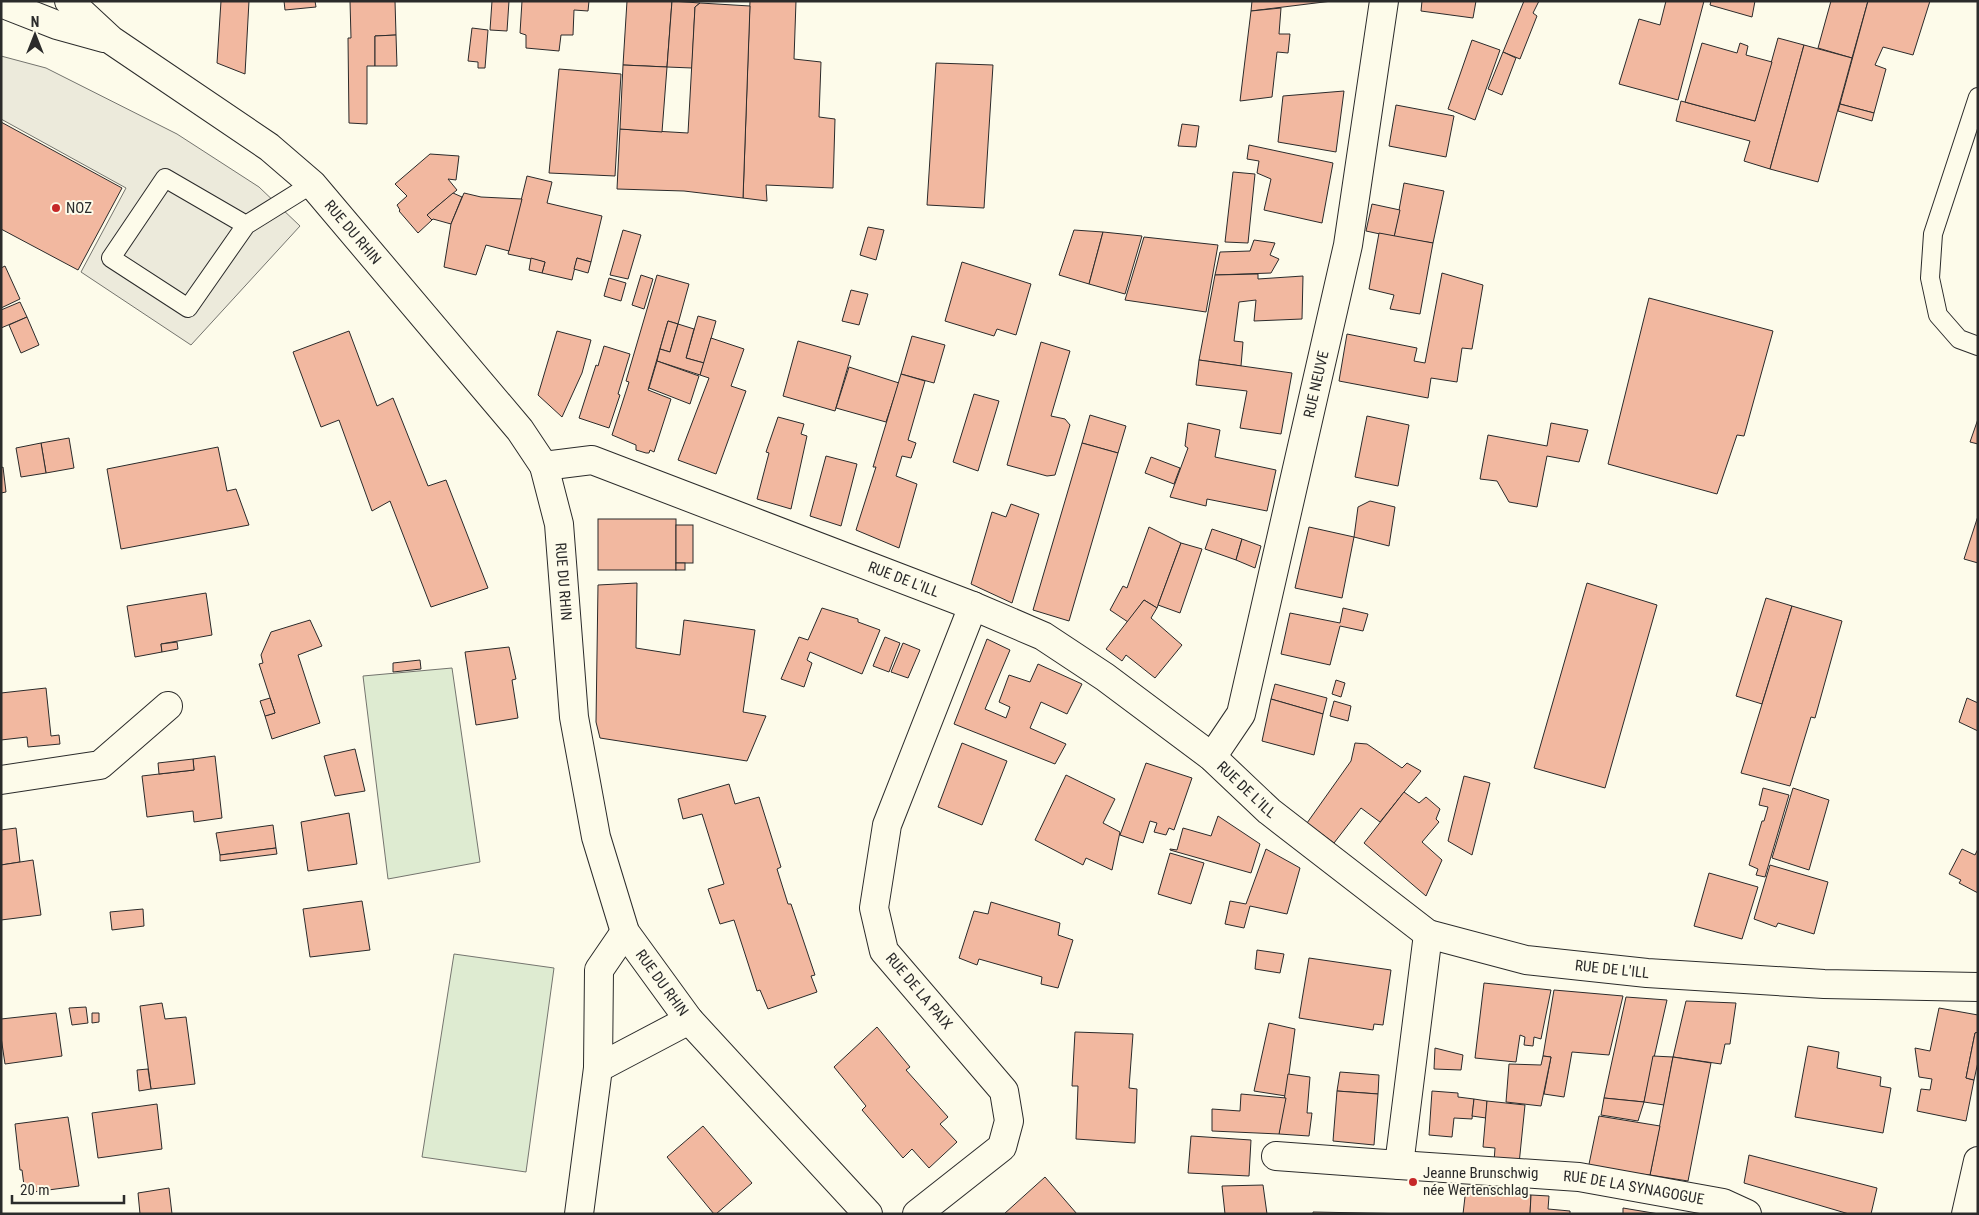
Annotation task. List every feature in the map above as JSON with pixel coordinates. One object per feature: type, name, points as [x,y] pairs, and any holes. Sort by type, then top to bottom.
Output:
[{"type":"street","name":"RUE DU RHIN","points":[[25,1],[63,13],[111,40],[269,147],[312,184],[520,430],[544,466],[559,524],[574,717],[596,837],[625,932],[689,1020],[868,1214]]},
{"type":"street","name":"RUE NEUVE","points":[[1212,757],[1241,714],[1346,254],[1384,1]]},
{"type":"street","name":"RUE DU RHIN","points":[[1,3],[63,13]]},
{"type":"street","name":"RUE DE L'ILL","points":[[544,466],[592,460],[973,606],[1043,636],[1105,677],[1212,757],[1269,811],[1428,934],[1526,960],[1647,973],[1824,984],[1978,987]]},
{"type":"street","name":"RUE DE LA PAIX","points":[[917,1214],[1002,1147],[1009,1121],[1004,1090],[884,951],[874,908],[887,825],[973,606]]},
{"type":"street","points":[[1,780],[100,765],[168,706]]},
{"type":"street","points":[[579,1214],[598,1068],[599,970],[625,932]]},
{"type":"street","points":[[1398,1164],[1428,934]]},
{"type":"street","points":[[598,1068],[689,1020]]},
{"type":"street","name":"RUE DE LA SYNAGOGUE","points":[[1276,1156],[1579,1177],[1723,1203],[1747,1214]]},
{"type":"street","points":[[1966,1214],[1978,1161]]},
{"type":"lane","points":[[1978,97],[1933,234],[1930,278],[1938,315],[1960,339],[1978,346]]},
{"type":"lane","points":[[246,225],[165,178],[111,258],[188,308],[246,225],[312,184]]},
{"type":"green space","points":[[452,668],[480,862],[388,879],[363,676]]},
{"type":"green space","points":[[454,954],[554,968],[526,1172],[422,1157]]},
{"type":"shaded area","points":[[1,56],[46,68],[177,134],[259,187],[300,226],[191,345],[81,272],[126,188],[1,119]]},
{"type":"building","points":[[221,1],[249,1],[245,74],[217,63]]},
{"type":"building","points":[[284,1],[315,1],[316,7],[285,10]]},
{"type":"building","points":[[350,1],[395,1],[396,35],[375,36],[375,66],[367,66],[367,124],[349,123],[348,38],[351,38]]},
{"type":"building","points":[[492,1],[509,1],[507,31],[490,30]]},
{"type":"building","points":[[522,1],[589,1],[588,11],[574,10],[573,35],[561,35],[559,51],[526,48],[526,35],[520,33]]},
{"type":"building","points":[[627,1],[672,1],[667,67],[623,65]]},
{"type":"building","points":[[672,1],[700,3],[695,7],[692,68],[667,67]]},
{"type":"building","points":[[750,1],[796,1],[794,59],[821,62],[819,117],[835,119],[833,188],[766,185],[767,201],[743,198]]},
{"type":"building","points":[[1252,1],[1332,1],[1251,11]]},
{"type":"building","points":[[1422,1],[1476,1],[1473,18],[1421,11]]},
{"type":"building","points":[[1524,1],[1539,1],[1533,13],[1537,16],[1520,59],[1503,52]]},
{"type":"building","points":[[1666,1],[1704,1],[1678,100],[1619,84],[1639,19],[1660,25]]},
{"type":"building","points":[[1711,1],[1755,1],[1752,17],[1710,5]]},
{"type":"building","points":[[1831,1],[1868,1],[1852,58],[1818,48]]},
{"type":"building","points":[[1868,1],[1930,1],[1913,55],[1883,47],[1875,65],[1886,69],[1874,113],[1840,104]]},
{"type":"building","points":[[700,3],[750,6],[743,198],[684,191],[617,189],[620,129],[688,133],[695,7]]},
{"type":"building","points":[[1281,8],[1279,34],[1290,34],[1288,53],[1277,52],[1272,97],[1240,101],[1251,11]]},
{"type":"building","points":[[472,28],[488,30],[485,68],[478,68],[478,62],[468,61]]},
{"type":"building","points":[[396,35],[397,66],[375,66],[375,36]]},
{"type":"building","points":[[1778,38],[1804,45],[1770,169],[1744,161],[1750,141],[1676,121],[1681,101],[1755,121]]},
{"type":"building","points":[[1472,40],[1500,50],[1475,120],[1448,109]]},
{"type":"building","points":[[1702,43],[1737,53],[1740,43],[1748,46],[1746,55],[1772,62],[1755,121],[1685,102]]},
{"type":"building","points":[[1804,45],[1852,58],[1818,182],[1770,169]]},
{"type":"building","points":[[1503,52],[1516,58],[1502,95],[1488,89]]},
{"type":"building","points":[[936,63],[993,65],[984,208],[927,205]]},
{"type":"building","points":[[623,65],[667,67],[662,132],[620,129]]},
{"type":"building","points":[[559,69],[621,74],[615,176],[549,173]]},
{"type":"building","points":[[1344,91],[1336,152],[1278,142],[1283,96]]},
{"type":"building","points":[[1840,104],[1874,113],[1872,121],[1838,111]]},
{"type":"building","points":[[1396,105],[1454,116],[1446,157],[1389,146]]},
{"type":"building","name":"NOZ","points":[[1,122],[122,188],[78,270],[1,229]]},
{"type":"building","points":[[1182,124],[1199,126],[1196,147],[1178,146]]},
{"type":"building","points":[[1249,145],[1333,163],[1322,223],[1264,210],[1271,179],[1257,173],[1259,161],[1247,159]]},
{"type":"building","points":[[430,154],[459,156],[456,180],[448,179],[457,190],[427,215],[432,220],[418,233],[399,211],[397,205],[407,196],[395,184]]},
{"type":"building","points":[[1233,172],[1255,174],[1248,243],[1225,242]]},
{"type":"building","points":[[527,176],[552,182],[547,203],[602,216],[591,262],[577,258],[572,280],[542,273],[545,262],[508,254]]},
{"type":"building","points":[[1404,183],[1444,191],[1433,243],[1394,237]]},
{"type":"building","points":[[453,193],[462,197],[451,224],[432,220],[427,215]]},
{"type":"building","points":[[464,193],[481,197],[522,199],[509,251],[486,245],[476,275],[444,267],[451,224]]},
{"type":"building","points":[[1372,204],[1400,210],[1394,237],[1366,231]]},
{"type":"building","points":[[868,227],[884,230],[876,260],[860,255]]},
{"type":"building","points":[[623,230],[641,235],[628,279],[610,275]]},
{"type":"building","points":[[1074,230],[1103,232],[1089,284],[1059,275]]},
{"type":"building","points":[[1103,232],[1142,236],[1125,294],[1089,284]]},
{"type":"building","points":[[1379,233],[1433,243],[1420,314],[1390,309],[1394,295],[1369,289]]},
{"type":"building","points":[[1144,237],[1218,245],[1206,312],[1125,300]]},
{"type":"building","points":[[1254,240],[1275,243],[1270,255],[1279,259],[1271,273],[1215,275],[1220,252],[1250,251]]},
{"type":"building","points":[[531,258],[545,262],[542,273],[529,270]]},
{"type":"building","points":[[577,258],[591,262],[588,273],[574,269]]},
{"type":"building","points":[[962,262],[1031,284],[1016,335],[997,329],[994,336],[945,321]]},
{"type":"building","points":[[5,266],[20,299],[1,308],[1,268]]},
{"type":"building","points":[[1442,273],[1483,285],[1472,349],[1462,348],[1457,382],[1431,378],[1428,398],[1339,381],[1347,334],[1417,348],[1414,361],[1425,363]]},
{"type":"building","points":[[1258,274],[1258,279],[1303,276],[1302,319],[1254,321],[1256,300],[1239,302],[1234,341],[1243,342],[1241,366],[1199,360],[1215,275]]},
{"type":"building","points":[[641,275],[653,279],[644,309],[632,305]]},
{"type":"building","points":[[657,275],[689,284],[678,324],[668,321],[648,390],[671,399],[654,452],[650,450],[649,453],[646,453],[636,450],[636,445],[612,435],[629,382],[626,381]]},
{"type":"building","points":[[609,278],[626,283],[621,301],[604,296]]},
{"type":"building","points":[[851,290],[868,294],[859,325],[842,321]]},
{"type":"building","points":[[1649,298],[1773,331],[1744,436],[1737,435],[1717,494],[1608,464]]},
{"type":"building","points":[[20,302],[27,317],[1,328],[1,310]]},
{"type":"building","points":[[698,316],[716,321],[704,363],[686,358]]},
{"type":"building","points":[[27,317],[39,345],[21,353],[9,325]]},
{"type":"building","points":[[668,321],[678,324],[670,352],[660,349]]},
{"type":"building","points":[[678,324],[694,329],[686,358],[704,363],[700,375],[657,361],[660,349],[670,352]]},
{"type":"building","points":[[349,331],[377,406],[393,398],[428,486],[446,480],[488,588],[431,607],[390,501],[372,511],[339,420],[321,427],[293,352]]},
{"type":"building","points":[[557,331],[591,340],[582,373],[562,417],[538,395]]},
{"type":"building","points":[[912,336],[945,345],[934,383],[901,374]]},
{"type":"building","points":[[711,338],[744,349],[731,386],[746,391],[716,474],[678,460],[709,378],[700,375]]},
{"type":"building","points":[[798,341],[851,356],[835,411],[783,396]]},
{"type":"building","points":[[1041,342],[1070,351],[1051,416],[1065,419],[1070,425],[1055,475],[1047,476],[1007,465]]},
{"type":"building","points":[[604,346],[630,354],[618,394],[620,395],[609,428],[579,418]]},
{"type":"building","points":[[1199,360],[1292,373],[1281,434],[1240,428],[1247,391],[1196,385]]},
{"type":"building","points":[[657,361],[699,376],[690,404],[649,388]]},
{"type":"building","points":[[849,367],[899,383],[886,422],[836,408]]},
{"type":"building","points":[[901,374],[925,381],[908,440],[916,443],[911,458],[902,456],[896,476],[917,484],[899,548],[856,530],[876,467],[873,467]]},
{"type":"building","points":[[974,394],[999,401],[978,471],[953,462]]},
{"type":"building","points":[[1090,415],[1126,426],[1118,453],[1082,443]]},
{"type":"building","points":[[1367,416],[1409,425],[1398,486],[1355,477]]},
{"type":"building","points":[[778,417],[804,424],[801,434],[807,436],[791,509],[757,499],[769,453],[766,452]]},
{"type":"building","points":[[1978,419],[1978,444],[1970,442]]},
{"type":"building","points":[[1188,423],[1220,430],[1215,457],[1276,470],[1267,511],[1207,499],[1206,506],[1170,497],[1188,448],[1185,446]]},
{"type":"building","points":[[1551,423],[1588,430],[1579,462],[1547,456],[1537,507],[1509,502],[1497,481],[1480,479],[1488,435],[1547,446]]},
{"type":"building","points":[[69,438],[74,468],[46,473],[41,443]]},
{"type":"building","points":[[41,443],[46,473],[21,477],[16,448]]},
{"type":"building","points":[[1082,443],[1118,453],[1069,621],[1033,610]]},
{"type":"building","points":[[218,447],[227,491],[236,489],[249,525],[121,549],[107,469]]},
{"type":"building","points":[[826,456],[857,464],[841,526],[810,516]]},
{"type":"building","points":[[1151,457],[1180,468],[1174,484],[1145,473]]},
{"type":"building","points":[[3,467],[6,492],[1,493],[1,468]]},
{"type":"building","points":[[1370,501],[1395,507],[1389,546],[1354,537],[1358,507]]},
{"type":"building","points":[[1011,504],[1039,514],[1012,603],[971,584],[992,512],[1006,517]]},
{"type":"building","points":[[1978,516],[1978,563],[1964,559]]},
{"type":"building","points":[[598,519],[676,519],[676,570],[598,570]]},
{"type":"building","points":[[676,525],[693,525],[693,563],[676,563]]},
{"type":"building","points":[[1149,527],[1181,543],[1157,608],[1144,600],[1128,622],[1110,610],[1123,586],[1127,588]]},
{"type":"building","points":[[1309,527],[1354,537],[1342,598],[1295,588]]},
{"type":"building","points":[[1212,529],[1242,539],[1236,560],[1205,549]]},
{"type":"building","points":[[1242,539],[1261,546],[1255,568],[1236,560]]},
{"type":"building","points":[[1181,543],[1202,549],[1180,613],[1158,605]]},
{"type":"building","points":[[676,563],[685,563],[685,570],[676,570]]},
{"type":"building","points":[[637,583],[636,648],[680,655],[684,620],[755,630],[743,712],[766,716],[747,761],[600,738],[596,722],[598,585]]},
{"type":"building","points":[[1587,583],[1657,605],[1605,788],[1534,768]]},
{"type":"building","points":[[206,593],[212,635],[161,644],[162,652],[135,657],[127,606]]},
{"type":"building","points":[[1766,598],[1792,606],[1762,704],[1736,696]]},
{"type":"building","points":[[1144,600],[1157,608],[1151,618],[1182,645],[1155,678],[1126,655],[1122,661],[1106,649]]},
{"type":"building","points":[[1792,606],[1842,621],[1815,718],[1811,717],[1790,786],[1741,773]]},
{"type":"building","points":[[822,608],[858,619],[858,622],[880,630],[862,674],[810,652],[807,660],[812,663],[804,687],[781,679],[799,637],[808,640]]},
{"type":"building","points":[[1343,608],[1368,614],[1363,631],[1340,626],[1330,665],[1281,654],[1290,613],[1340,623]]},
{"type":"building","points":[[310,620],[322,646],[298,655],[320,723],[272,739],[265,716],[275,713],[259,664],[263,663],[261,655],[271,632]]},
{"type":"building","points":[[885,637],[900,643],[889,672],[873,666]]},
{"type":"building","points":[[987,639],[1010,650],[985,709],[1006,718],[1010,707],[999,702],[1009,675],[1030,682],[1038,664],[1082,684],[1067,714],[1041,702],[1030,728],[1066,744],[1055,764],[954,724]]},
{"type":"building","points":[[177,642],[178,649],[162,652],[161,644]]},
{"type":"building","points":[[903,643],[920,650],[908,678],[891,672]]},
{"type":"building","points":[[509,647],[516,679],[512,680],[518,718],[476,725],[465,652]]},
{"type":"building","points":[[420,660],[421,669],[393,672],[393,663]]},
{"type":"building","points":[[1336,680],[1345,683],[1341,697],[1332,694]]},
{"type":"building","points":[[1275,684],[1327,698],[1323,714],[1271,699]]},
{"type":"building","points":[[46,688],[51,736],[59,735],[60,744],[28,747],[27,737],[1,740],[1,693]]},
{"type":"building","points":[[270,698],[275,713],[265,716],[260,701]]},
{"type":"building","points":[[1967,698],[1978,703],[1978,731],[1959,722]]},
{"type":"building","points":[[1271,699],[1323,714],[1314,755],[1262,741]]},
{"type":"building","points":[[1334,701],[1351,706],[1348,721],[1330,716]]},
{"type":"building","points":[[962,743],[1007,761],[982,825],[938,807]]},
{"type":"building","points":[[1355,743],[1367,744],[1402,768],[1407,763],[1421,771],[1380,822],[1361,808],[1334,843],[1307,823],[1351,761]]},
{"type":"building","points":[[355,749],[365,791],[335,796],[324,756]]},
{"type":"building","points":[[215,756],[222,818],[194,822],[193,811],[147,817],[142,776],[194,770],[193,759]]},
{"type":"building","points":[[193,759],[194,770],[159,774],[158,763]]},
{"type":"building","points":[[1146,763],[1192,778],[1174,830],[1169,828],[1166,835],[1154,832],[1157,823],[1150,821],[1143,843],[1120,835]]},
{"type":"building","points":[[1066,775],[1115,799],[1103,823],[1120,832],[1112,870],[1086,858],[1083,865],[1035,840]]},
{"type":"building","points":[[1464,776],[1490,783],[1472,855],[1448,841]]},
{"type":"building","points":[[729,784],[735,804],[759,797],[781,867],[777,869],[788,904],[791,904],[815,975],[811,976],[817,992],[768,1009],[760,990],[757,991],[734,920],[720,924],[708,889],[724,884],[702,814],[683,819],[678,799]]},
{"type":"building","points":[[1763,788],[1789,795],[1765,877],[1756,875],[1758,869],[1749,865],[1768,807],[1759,805]]},
{"type":"building","points":[[1793,788],[1829,800],[1809,870],[1772,858]]},
{"type":"building","points":[[1404,792],[1419,803],[1426,797],[1440,809],[1436,819],[1439,822],[1422,842],[1442,860],[1426,896],[1364,843]]},
{"type":"building","points":[[349,813],[357,864],[308,871],[301,822]]},
{"type":"building","points":[[1218,816],[1260,844],[1251,873],[1170,850],[1177,850],[1183,828],[1211,836]]},
{"type":"building","points":[[273,825],[276,848],[220,855],[216,833]]},
{"type":"building","points":[[16,828],[20,862],[1,865],[1,830]]},
{"type":"building","points":[[276,848],[277,854],[220,861],[220,855]]},
{"type":"building","points":[[1266,849],[1300,868],[1287,914],[1250,906],[1244,928],[1225,924],[1230,901],[1246,904]]},
{"type":"building","points":[[1962,849],[1975,855],[1978,849],[1978,893],[1959,883],[1961,880],[1949,874]]},
{"type":"building","points":[[1170,853],[1204,863],[1191,904],[1158,894]]},
{"type":"building","points":[[33,860],[41,915],[1,920],[1,865]]},
{"type":"building","points":[[1770,865],[1828,882],[1814,934],[1778,923],[1776,927],[1754,919]]},
{"type":"building","points":[[1709,873],[1758,887],[1742,939],[1694,926]]},
{"type":"building","points":[[362,901],[370,950],[310,957],[303,909]]},
{"type":"building","points":[[991,902],[1060,923],[1058,935],[1073,940],[1058,988],[1041,984],[1042,977],[979,959],[977,965],[959,958],[974,911],[988,914]]},
{"type":"building","points":[[143,909],[144,926],[112,930],[110,912]]},
{"type":"building","points":[[1257,950],[1284,954],[1280,973],[1255,969]]},
{"type":"building","points":[[1309,958],[1391,970],[1383,1025],[1374,1024],[1373,1030],[1299,1018]]},
{"type":"building","points":[[1484,983],[1551,990],[1541,1039],[1534,1037],[1533,1046],[1524,1045],[1525,1037],[1520,1035],[1516,1062],[1475,1058]]},
{"type":"building","points":[[1554,990],[1623,996],[1609,1055],[1572,1052],[1564,1097],[1544,1094],[1551,1057],[1543,1056]]},
{"type":"building","points":[[1626,997],[1667,1000],[1644,1102],[1604,1098]]},
{"type":"building","points":[[1686,1001],[1736,1003],[1730,1044],[1725,1044],[1721,1064],[1673,1057]]},
{"type":"building","points":[[162,1003],[165,1019],[186,1017],[195,1084],[151,1089],[140,1006]]},
{"type":"building","points":[[86,1007],[88,1023],[72,1025],[69,1008]]},
{"type":"building","points":[[1939,1008],[1978,1015],[1978,1032],[1975,1033],[1966,1078],[1974,1080],[1966,1121],[1917,1111],[1921,1089],[1930,1090],[1932,1079],[1919,1077],[1915,1048],[1930,1051]]},
{"type":"building","points":[[56,1013],[62,1056],[5,1064],[1,1037],[1,1019]]},
{"type":"building","points":[[92,1013],[99,1013],[99,1022],[92,1023]]},
{"type":"building","points":[[1269,1023],[1295,1029],[1286,1096],[1254,1091]]},
{"type":"building","points":[[877,1027],[910,1067],[906,1070],[948,1117],[940,1124],[957,1142],[929,1168],[912,1149],[903,1158],[862,1110],[866,1106],[834,1067]]},
{"type":"building","points":[[1075,1032],[1133,1034],[1129,1088],[1137,1089],[1135,1143],[1076,1139],[1078,1086],[1072,1086]]},
{"type":"building","points":[[1978,1032],[1978,1062],[1974,1080],[1966,1078],[1975,1033]]},
{"type":"building","points":[[1808,1046],[1839,1052],[1837,1068],[1881,1077],[1880,1086],[1891,1088],[1883,1133],[1795,1117]]},
{"type":"building","points":[[1435,1048],[1463,1055],[1461,1070],[1434,1069]]},
{"type":"building","points":[[1543,1056],[1551,1057],[1541,1106],[1506,1102],[1509,1064],[1541,1065]]},
{"type":"building","points":[[1653,1056],[1673,1057],[1664,1105],[1644,1102]]},
{"type":"building","points":[[1673,1057],[1711,1063],[1688,1181],[1650,1175]]},
{"type":"building","points":[[148,1069],[151,1089],[139,1091],[137,1070]]},
{"type":"building","points":[[1340,1072],[1379,1075],[1378,1094],[1337,1091]]},
{"type":"building","points":[[1288,1074],[1310,1077],[1307,1113],[1312,1113],[1309,1136],[1279,1134]]},
{"type":"building","points":[[1337,1091],[1378,1094],[1374,1145],[1333,1141]]},
{"type":"building","points":[[1432,1091],[1458,1093],[1458,1097],[1474,1099],[1472,1119],[1454,1118],[1452,1137],[1429,1135]]},
{"type":"building","points":[[1241,1094],[1286,1098],[1279,1134],[1212,1131],[1212,1109],[1240,1111]]},
{"type":"building","points":[[1604,1098],[1644,1102],[1638,1121],[1601,1115]]},
{"type":"building","points":[[1474,1099],[1487,1101],[1486,1118],[1472,1116]]},
{"type":"building","points":[[1487,1101],[1525,1105],[1519,1164],[1494,1162],[1495,1148],[1483,1147]]},
{"type":"building","points":[[157,1104],[162,1149],[98,1158],[92,1113]]},
{"type":"building","points":[[1599,1116],[1660,1126],[1650,1175],[1588,1169]]},
{"type":"building","points":[[68,1117],[79,1186],[25,1193],[22,1170],[20,1170],[15,1124]]},
{"type":"building","points":[[703,1126],[752,1183],[716,1214],[714,1214],[667,1157]]},
{"type":"building","points":[[1191,1136],[1251,1140],[1249,1176],[1188,1173]]},
{"type":"building","points":[[1749,1155],[1877,1188],[1871,1214],[1849,1214],[1744,1183]]},
{"type":"building","points":[[1045,1177],[1077,1214],[1004,1214],[1025,1195]]},
{"type":"building","points":[[1263,1185],[1267,1214],[1225,1214],[1222,1186]]},
{"type":"building","points":[[169,1188],[172,1214],[140,1214],[138,1193]]},
{"type":"building","points":[[1466,1188],[1531,1195],[1530,1214],[1463,1214]]},
{"type":"building","points":[[1531,1195],[1549,1196],[1548,1209],[1570,1211],[1570,1214],[1530,1214]]},
{"type":"building","points":[[1623,1208],[1659,1214],[1623,1214]]},
{"type":"building","points":[[1313,1212],[1417,1214],[1313,1214]]},
{"type":"place","name":"NOZ","points":[[56,208]]},
{"type":"place","name":"Jeanne Brunschwig née Wertenschlag","points":[[1413,1182]]}]
